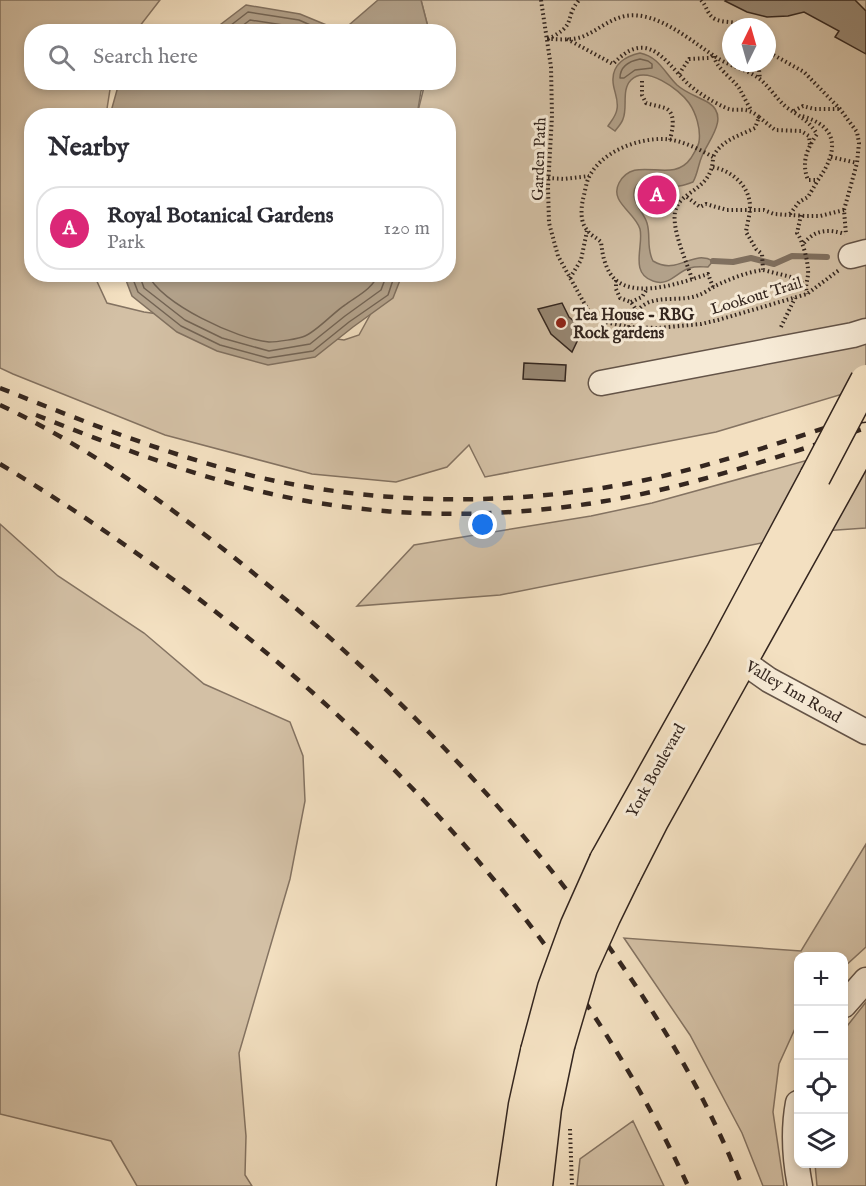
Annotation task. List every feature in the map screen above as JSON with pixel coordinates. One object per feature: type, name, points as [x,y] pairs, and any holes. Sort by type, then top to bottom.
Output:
[{"type":"main road","name":"York Boulevard","points":[[512,1186],[524,1105],[604,917],[615,868],[653,821],[732,656],[823,488],[866,380]]},
{"type":"main road","name":"York Boulevard","points":[[823,488],[866,438]]},
{"type":"main road","name":"York Boulevard","points":[[537,1186],[546,1107],[548,1049]]},
{"type":"street","points":[[601,383],[866,331]]},
{"type":"street","name":"Valley Inn Road","points":[[732,656],[769,680],[866,732]]},
{"type":"street","points":[[848,1000],[866,980]]},
{"type":"street","points":[[796,1114],[797,1171],[800,1186]]},
{"type":"path","name":"Garden Path","points":[[541,0],[551,68],[549,223],[558,256],[588,310]]},
{"type":"path","points":[[547,39],[569,25],[572,12],[579,0]]},
{"type":"path","points":[[701,0],[709,14],[716,20],[722,21]]},
{"type":"path","points":[[547,39],[582,37],[609,21],[626,16],[644,16],[679,32],[713,55],[760,80],[793,111],[824,127],[832,139],[831,158],[808,197],[799,202],[790,214]]},
{"type":"path","points":[[567,39],[613,64],[628,51],[642,48],[653,50],[671,64],[695,90],[725,108],[751,110]]},
{"type":"path","points":[[680,74],[689,59],[710,58],[713,55]]},
{"type":"path","points":[[713,55],[714,61],[739,88],[751,110],[775,130],[801,131],[809,136],[810,145]]},
{"type":"path","points":[[776,56],[804,72],[840,109],[857,132],[859,143],[856,163],[844,210],[854,247]]},
{"type":"path","points":[[759,72],[760,80]]},
{"type":"path","points":[[642,81],[642,94],[646,102],[666,108],[670,112],[673,130],[670,140]]},
{"type":"path","points":[[793,111],[803,106],[814,109],[840,109]]},
{"type":"path","points":[[802,116],[817,134],[804,161],[805,171],[808,180],[818,180]]},
{"type":"path","points":[[692,279],[678,237],[675,212],[678,205],[700,186],[713,167],[712,157],[716,150],[724,142],[755,128],[759,117]]},
{"type":"path","points":[[712,157],[690,146],[670,140],[644,140],[625,146],[610,154],[590,176],[582,204],[582,218],[587,231],[601,242],[606,267],[616,280],[628,286],[646,289],[659,288],[708,274],[713,287]]},
{"type":"path","points":[[831,158],[856,163]]},
{"type":"path","points":[[713,167],[729,172],[739,180],[750,201],[746,232],[762,254],[763,270]]},
{"type":"path","points":[[548,178],[590,176]]},
{"type":"path","points":[[687,197],[700,207],[706,204],[727,210],[764,210],[774,214],[820,216],[844,210]]},
{"type":"path","points":[[801,215],[797,233],[804,243],[808,272],[805,285],[807,294]]},
{"type":"path","points":[[804,243],[817,232],[833,230],[854,247]]},
{"type":"path","points":[[570,279],[581,260],[587,231]]},
{"type":"path","name":"Lookout Trail","points":[[588,310],[605,322],[629,327],[658,328],[710,322],[807,294],[845,266],[854,247]]},
{"type":"path","points":[[629,327],[637,311],[652,301],[677,300],[700,295],[730,279],[763,270],[795,278],[805,285]]},
{"type":"path","points":[[616,280],[616,289],[620,298],[631,302],[637,311]]},
{"type":"path","points":[[631,302],[642,297],[646,289]]},
{"type":"shaded area","points":[[0,0],[160,0],[141,24],[24,24],[24,90],[110,90],[107,108],[24,108],[24,282],[97,282],[107,303],[144,312],[344,340],[359,335],[388,282],[456,282],[456,108],[419,108],[423,90],[456,90],[456,24],[427,24],[421,0],[866,0],[866,387],[716,432],[485,477],[469,445],[447,467],[396,482],[312,474],[165,435],[0,368]]},
{"type":"shaded area","points":[[866,444],[866,528],[822,531],[500,595],[357,606],[414,545],[591,516],[652,503]]},
{"type":"shaded area","points":[[0,524],[58,576],[144,633],[204,684],[290,722],[303,756],[305,801],[290,879],[239,1053],[246,1136],[245,1175],[252,1186],[137,1186],[111,1141],[0,1114]]},
{"type":"shaded area","points":[[866,844],[866,947],[848,963],[848,952],[794,952],[794,1031],[779,1064],[773,1112],[784,1186],[763,1186],[742,1133],[690,1035],[624,938],[801,951]]},
{"type":"shaded area","points":[[866,1002],[866,1186],[817,1186],[815,1168],[848,1168],[848,1025]]},
{"type":"shaded area","points":[[633,1121],[664,1186],[577,1186],[580,1159]]},
{"type":"water","points":[[378,0],[421,0],[427,24],[350,24]]},
{"type":"water","points":[[246,5],[300,14],[324,24],[221,24]]},
{"type":"water","points":[[640,53],[657,61],[681,88],[709,103],[718,115],[716,129],[702,156],[693,182],[682,186],[672,186],[659,177],[651,176],[639,182],[635,189],[635,201],[647,223],[653,261],[670,266],[698,258],[713,261],[708,267],[690,268],[664,282],[653,281],[641,272],[639,266],[640,229],[617,196],[617,190],[626,174],[634,170],[674,170],[683,166],[697,148],[699,132],[694,111],[684,97],[662,81],[645,75],[637,76],[628,84],[624,114],[620,125],[615,131],[608,126],[617,109],[613,75],[617,65],[630,56]]},
{"type":"water","points":[[117,90],[422,90],[418,108],[112,108]]},
{"type":"water","points":[[127,282],[399,282],[393,298],[315,357],[268,365],[217,351],[177,332],[132,296]]},
{"type":"building","points":[[726,0],[855,0],[866,11],[866,54],[835,37],[839,31],[804,12],[788,16],[767,17],[747,12]]},
{"type":"building","name":"Tea House - RBG Rock gardens","points":[[562,303],[569,317],[583,329],[572,352],[551,334],[538,309]]},
{"type":"building","points":[[524,363],[566,365],[565,381],[523,379]]},
{"type":"waterway","points":[[713,261],[733,262],[751,258],[774,264],[792,256],[827,257]]},
{"type":"railway","points":[[0,388],[97,426],[195,460],[262,478],[308,487],[400,498],[493,499],[539,496],[631,483],[720,461],[866,414]]},
{"type":"railway","points":[[0,405],[101,461],[165,505],[227,552],[300,612],[383,686],[461,766],[534,849],[620,962],[687,1070],[742,1186]]},
{"type":"railway","points":[[36,415],[146,457],[259,491],[299,500],[381,511],[464,514],[546,509],[623,498],[728,472],[866,428]]},
{"type":"railway","points":[[0,464],[106,532],[209,606],[307,687],[399,774],[484,868],[561,968],[630,1074],[688,1186]]},
{"type":"place","name":"Royal Botanical Gardens","points":[[657,195]]},
{"type":"place","name":"Tea House - RBG Rock gardens","points":[[561,323]]}]
